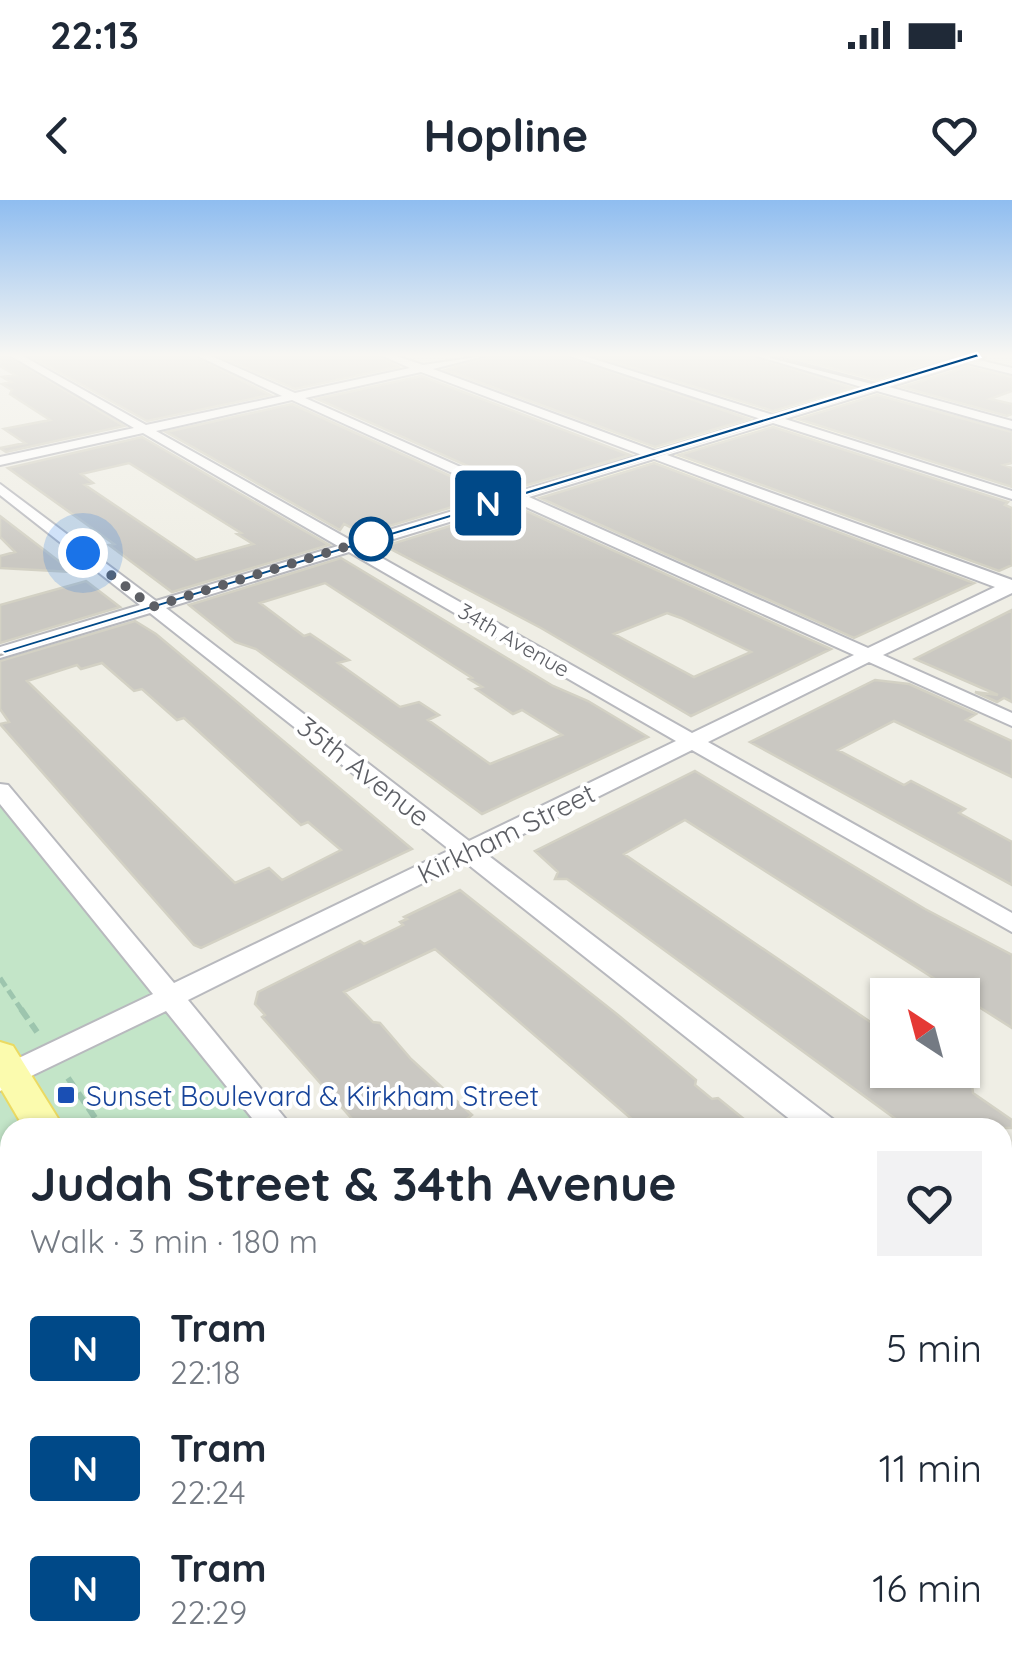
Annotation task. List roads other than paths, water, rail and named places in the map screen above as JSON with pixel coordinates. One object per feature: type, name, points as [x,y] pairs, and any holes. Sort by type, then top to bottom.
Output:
[{"type":"main road","points":[[4,1070],[38,1118]]},
{"type":"street","name":"34th Avenue","points":[[137,425],[1012,924]]},
{"type":"street","points":[[0,461],[165,425]]},
{"type":"street","points":[[357,425],[1012,720]]},
{"type":"street","points":[[573,425],[1011,587]]},
{"type":"street","points":[[0,649],[32,644],[351,547],[358,536],[451,511],[473,510],[752,425]]},
{"type":"street","points":[[793,425],[1012,494]]},
{"type":"street","name":"35th Avenue","points":[[0,488],[810,1118]]},
{"type":"street","name":"Kirkham Street","points":[[4,1070],[171,997],[1011,587]]},
{"type":"street","points":[[0,790],[270,1118]]},
{"type":"tram line","name":"N","points":[[0,651],[750,425]]},
{"type":"tram line","points":[[0,655],[759,425]]},
{"type":"place","name":"Sunset Boulevard & Kirkham Street","points":[[66,1095]]}]
